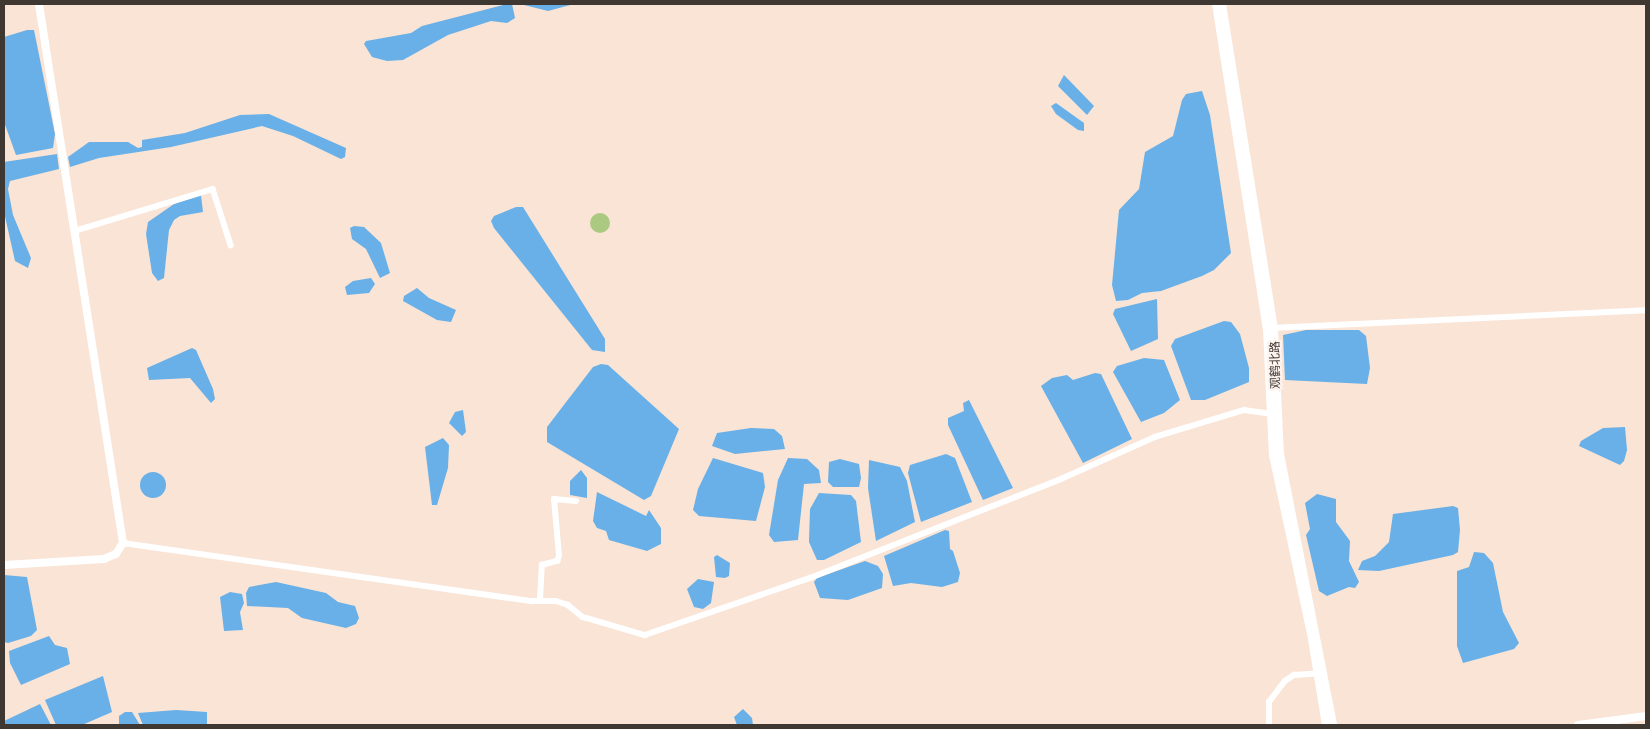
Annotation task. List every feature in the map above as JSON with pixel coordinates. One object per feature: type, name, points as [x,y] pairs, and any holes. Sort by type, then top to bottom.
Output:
[{"type":"street","points":[[4,565],[104,559],[116,554],[123,543],[39,4]]},
{"type":"street","name":"观鹤北路","points":[[1216,4],[1271,328]]},
{"type":"street","name":"观鹤北路","points":[[1222,4],[1271,328],[1273,414],[1278,485],[1333,725]]},
{"type":"street","points":[[74,231],[213,189],[230,245]]},
{"type":"street","points":[[1271,328],[1646,310]]},
{"type":"street","points":[[123,543],[540,600],[568,605],[583,617],[645,635],[810,578],[1062,479],[1155,437],[1244,410],[1273,414]]},
{"type":"street","points":[[540,600],[542,565],[557,561],[559,556],[554,499],[576,501]]},
{"type":"street","points":[[1269,725],[1270,702],[1285,681],[1294,675],[1321,673]]},
{"type":"street","name":"观鹤北路","points":[[1321,673],[1326,725]]},
{"type":"street","points":[[1578,725],[1646,716]]},
{"type":"green space","points":[[600,213],[607,216],[610,223],[607,230],[600,233],[593,230],[590,223],[593,216]]},
{"type":"water","points":[[512,4],[515,18],[507,23],[491,21],[448,35],[403,60],[387,61],[372,57],[364,44],[366,41],[411,33],[422,26]]},
{"type":"water","points":[[520,4],[574,4],[548,11]]},
{"type":"water","points":[[27,30],[34,30],[55,134],[53,148],[16,155],[4,122],[4,37]]},
{"type":"water","points":[[1064,75],[1094,106],[1087,115],[1058,86]]},
{"type":"water","points":[[1202,91],[1210,115],[1231,253],[1214,270],[1202,276],[1161,291],[1142,293],[1128,300],[1116,301],[1112,285],[1119,210],[1139,189],[1145,152],[1173,136],[1182,100],[1186,94]]},
{"type":"water","points":[[1056,103],[1084,123],[1084,131],[1078,130],[1056,114],[1051,106]]},
{"type":"water","points":[[269,114],[346,148],[345,157],[341,159],[293,136],[262,126],[171,147],[99,158],[70,167],[68,157],[89,142],[128,142],[138,148],[142,147],[142,140],[185,133],[240,115]]},
{"type":"water","points":[[57,154],[59,169],[10,181],[8,189],[13,215],[31,258],[28,268],[15,261],[4,212],[4,162]]},
{"type":"water","points":[[201,195],[203,212],[180,216],[174,220],[169,230],[164,278],[158,281],[152,273],[146,234],[148,222],[174,204]]},
{"type":"water","points":[[516,207],[523,207],[605,339],[605,352],[592,350],[494,228],[491,221],[494,216]]},
{"type":"water","points":[[354,226],[364,227],[381,243],[390,273],[380,278],[366,249],[352,239],[350,228]]},
{"type":"water","points":[[371,278],[375,284],[369,293],[347,295],[345,287],[353,281]]},
{"type":"water","points":[[417,288],[429,298],[456,310],[451,322],[437,320],[403,301],[404,296]]},
{"type":"water","points":[[1157,299],[1158,339],[1131,351],[1113,314],[1115,309]]},
{"type":"water","points":[[1224,321],[1231,322],[1240,334],[1249,368],[1249,382],[1205,400],[1191,400],[1171,346],[1175,339]]},
{"type":"water","points":[[1306,330],[1359,330],[1366,336],[1370,368],[1367,384],[1285,380],[1283,335]]},
{"type":"water","points":[[192,348],[196,350],[213,389],[215,399],[211,403],[190,378],[149,380],[147,368]]},
{"type":"water","points":[[1144,358],[1164,360],[1180,400],[1164,413],[1141,422],[1113,372],[1117,366]]},
{"type":"water","points":[[601,364],[608,365],[679,429],[651,496],[644,500],[547,442],[547,427],[593,367]]},
{"type":"water","points":[[1095,373],[1101,374],[1132,439],[1083,463],[1041,386],[1052,378],[1067,375],[1073,380]]},
{"type":"water","points":[[969,400],[1013,488],[983,500],[948,425],[948,418],[964,411],[963,403]]},
{"type":"water","points":[[463,410],[466,432],[462,436],[449,423],[455,412]]},
{"type":"water","points":[[1625,427],[1627,450],[1624,461],[1620,465],[1579,446],[1581,441],[1603,428]]},
{"type":"water","points":[[751,428],[774,429],[782,436],[785,449],[735,454],[712,446],[717,433]]},
{"type":"water","points":[[443,438],[449,445],[448,468],[437,505],[432,505],[425,447]]},
{"type":"water","points":[[946,454],[955,458],[972,502],[921,522],[908,473],[910,465]]},
{"type":"water","points":[[713,458],[763,473],[765,487],[756,521],[699,516],[693,510],[698,489]]},
{"type":"water","points":[[788,458],[807,459],[819,470],[821,483],[804,484],[798,540],[774,542],[769,535],[778,480]]},
{"type":"water","points":[[840,459],[859,464],[861,478],[859,487],[833,487],[828,482],[829,462]]},
{"type":"water","points":[[869,460],[900,467],[907,481],[915,522],[876,541],[868,488]]},
{"type":"water","points":[[581,470],[587,478],[587,498],[570,495],[570,481]]},
{"type":"water","points":[[153,472],[162,476],[166,485],[162,494],[153,498],[144,494],[140,485],[144,476]]},
{"type":"water","points":[[597,492],[646,516],[649,510],[661,528],[661,544],[647,551],[609,540],[606,531],[597,528],[593,521]]},
{"type":"water","points":[[819,493],[851,495],[856,501],[861,542],[824,560],[817,560],[809,542],[810,509]]},
{"type":"water","points":[[1317,494],[1336,499],[1336,522],[1350,541],[1349,561],[1359,582],[1355,588],[1349,587],[1327,596],[1319,591],[1306,535],[1310,529],[1305,503]]},
{"type":"water","points":[[1453,506],[1458,508],[1460,530],[1458,552],[1453,555],[1379,571],[1358,570],[1362,561],[1375,556],[1389,542],[1393,514]]},
{"type":"water","points":[[945,530],[949,531],[950,549],[953,551],[960,573],[958,582],[942,587],[911,583],[893,586],[884,556]]},
{"type":"water","points":[[1474,552],[1484,553],[1493,563],[1503,612],[1519,643],[1514,649],[1463,663],[1457,646],[1457,571],[1469,567]]},
{"type":"water","points":[[717,555],[730,563],[729,576],[725,578],[716,577],[714,557]]},
{"type":"water","points":[[865,561],[878,566],[883,574],[882,588],[848,600],[820,598],[814,582],[817,578]]},
{"type":"water","points":[[4,575],[27,577],[37,630],[31,636],[8,643],[4,642]]},
{"type":"water","points":[[698,579],[714,582],[711,603],[703,609],[694,607],[687,589]]},
{"type":"water","points":[[276,582],[326,593],[338,602],[355,606],[359,618],[356,624],[346,628],[302,618],[288,608],[247,606],[246,593],[249,587]]},
{"type":"water","points":[[230,592],[242,594],[244,603],[240,612],[243,630],[224,631],[220,597]]},
{"type":"water","points":[[49,636],[55,645],[67,648],[70,664],[21,685],[10,663],[9,651]]},
{"type":"water","points":[[103,676],[112,712],[82,725],[56,725],[45,700]]},
{"type":"water","points":[[40,704],[51,725],[4,725],[4,721]]},
{"type":"water","points":[[743,709],[752,718],[753,725],[737,725],[734,717]]},
{"type":"water","points":[[176,710],[207,712],[207,725],[143,725],[138,713]]},
{"type":"water","points":[[125,712],[132,712],[140,725],[119,725],[119,716]]}]
